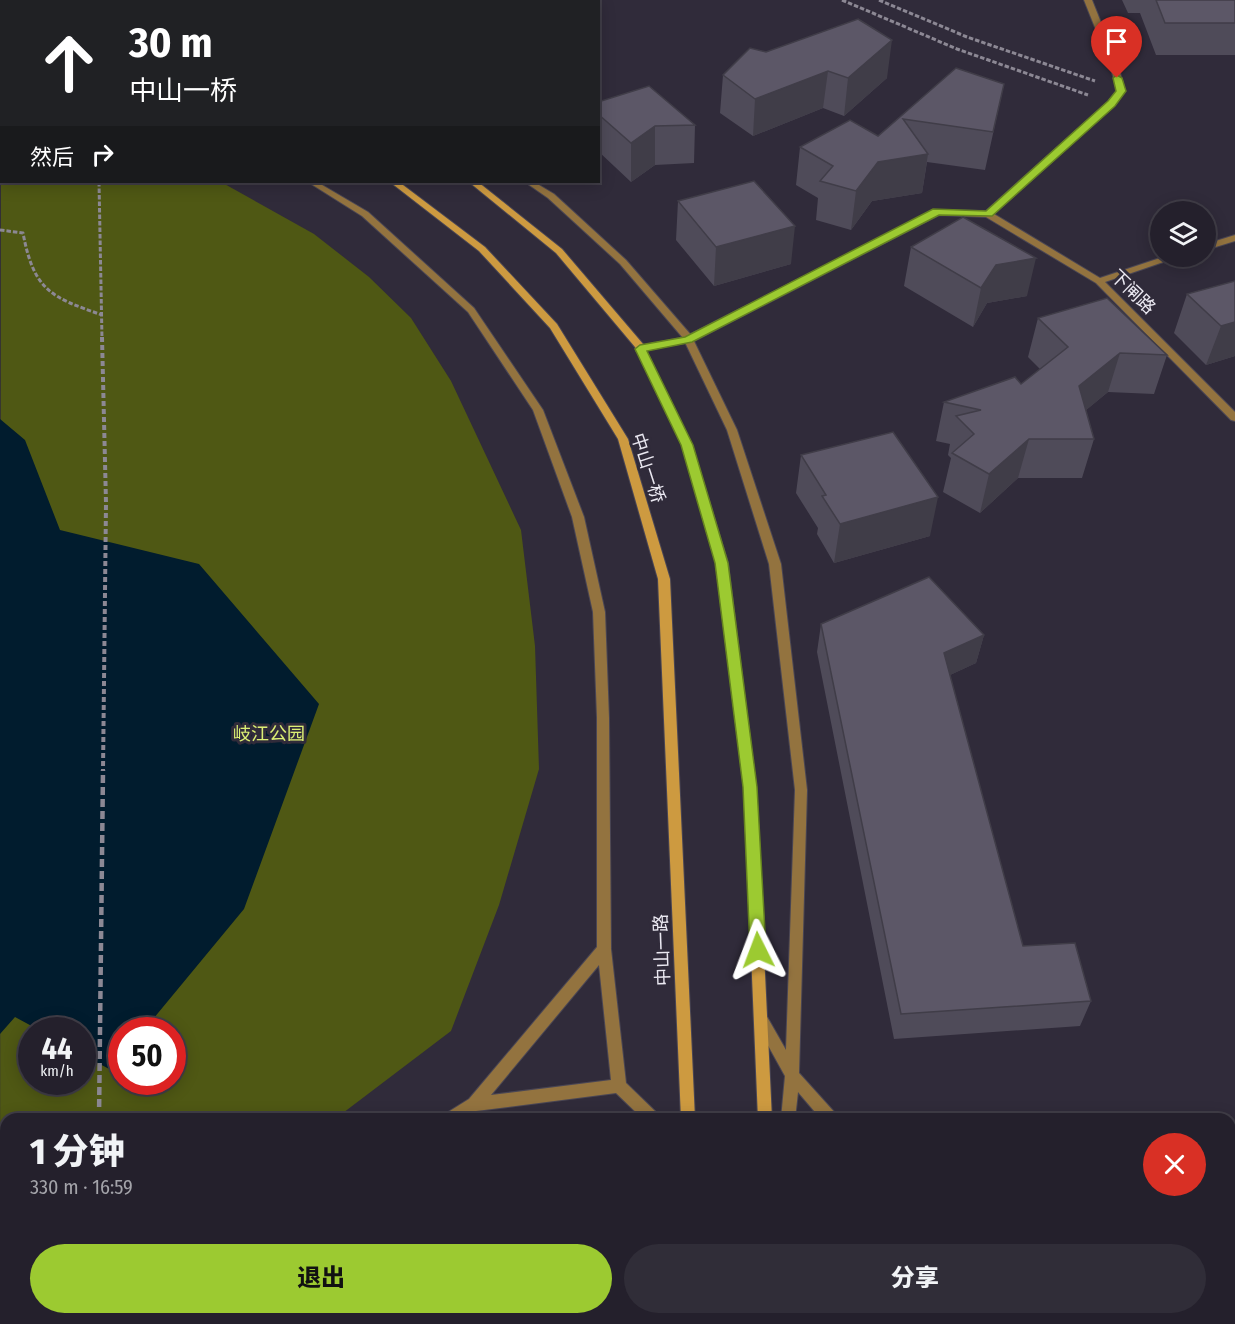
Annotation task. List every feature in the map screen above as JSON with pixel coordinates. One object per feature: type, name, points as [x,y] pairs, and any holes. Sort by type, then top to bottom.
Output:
[{"type":"main road","name":"中山一桥","points":[[395,183],[482,249],[554,326],[623,439],[664,579],[675,780]]},
{"type":"main road","points":[[474,183],[558,250],[640,349],[687,445],[722,563],[750,787],[765,1113]]},
{"type":"main road","name":"中山一路","points":[[675,780],[688,1113]]},
{"type":"street","points":[[640,349],[688,340],[937,212],[988,214],[1111,104],[1121,91],[1114,65],[1088,0]]},
{"type":"street","points":[[314,183],[365,214],[471,310],[538,410],[578,516],[599,612],[603,718],[604,949],[618,1086],[647,1113]]},
{"type":"street","points":[[531,183],[551,196],[623,262],[688,340],[732,430],[775,564],[801,790],[792,1075],[789,1113]]},
{"type":"street","name":"下闸路","points":[[988,214],[1100,281],[1235,418]]},
{"type":"street","points":[[1216,244],[1235,238]]},
{"type":"street","points":[[1100,281],[1150,265]]},
{"type":"street","points":[[460,1113],[474,1104],[604,949]]},
{"type":"street","points":[[761,1020],[792,1075],[826,1113]]},
{"type":"street","points":[[474,1104],[618,1086]]},
{"type":"path","points":[[842,0],[957,49],[1111,104]]},
{"type":"path","points":[[879,0],[968,37],[1121,91]]},
{"type":"path","points":[[99,183],[106,503],[99,1113]]},
{"type":"path","points":[[0,230],[23,233],[25,248],[41,281],[54,297],[102,315]]},
{"type":"green space","name":"岐江公园","points":[[1,183],[223,183],[314,234],[369,277],[411,318],[451,381],[521,530],[535,646],[539,769],[499,905],[451,1031],[343,1113],[0,1113]]},
{"type":"water","points":[[0,419],[25,440],[60,530],[199,564],[319,704],[244,909],[155,1017],[108,1017],[108,1068],[96,1062],[96,1017],[15,1017],[0,1034]]},
{"type":"building","points":[[1156,0],[1235,0],[1235,23],[1165,23]]},
{"type":"building","points":[[858,19],[892,40],[848,78],[828,71],[755,99],[723,75],[750,48],[766,52]]},
{"type":"building","points":[[956,68],[1004,84],[993,132],[903,119],[928,154],[878,162],[856,191],[820,181],[833,166],[800,147],[850,120],[878,136]]},
{"type":"building","points":[[649,86],[695,125],[655,126],[631,143],[600,116],[600,101]]},
{"type":"building","points":[[754,181],[795,226],[716,247],[678,201]]},
{"type":"building","points":[[963,217],[1036,258],[996,265],[981,288],[911,247]]},
{"type":"building","points":[[1235,281],[1235,322],[1221,326],[1187,294]]},
{"type":"building","points":[[1107,298],[1167,355],[1120,353],[1079,386],[1094,439],[1029,439],[989,474],[952,453],[974,434],[956,416],[981,410],[944,402],[1015,377],[1021,384],[1068,347],[1038,318]]},
{"type":"building","points":[[893,432],[938,497],[840,524],[822,496],[826,495],[801,455]]},
{"type":"building","points":[[929,577],[984,635],[944,653],[1023,946],[1075,943],[1091,1001],[901,1014],[821,624]]},
{"type":"route","points":[[758,950],[750,787],[722,563],[687,445],[640,349],[688,340],[937,212],[988,214],[1111,104],[1121,91],[1117,78]]}]
